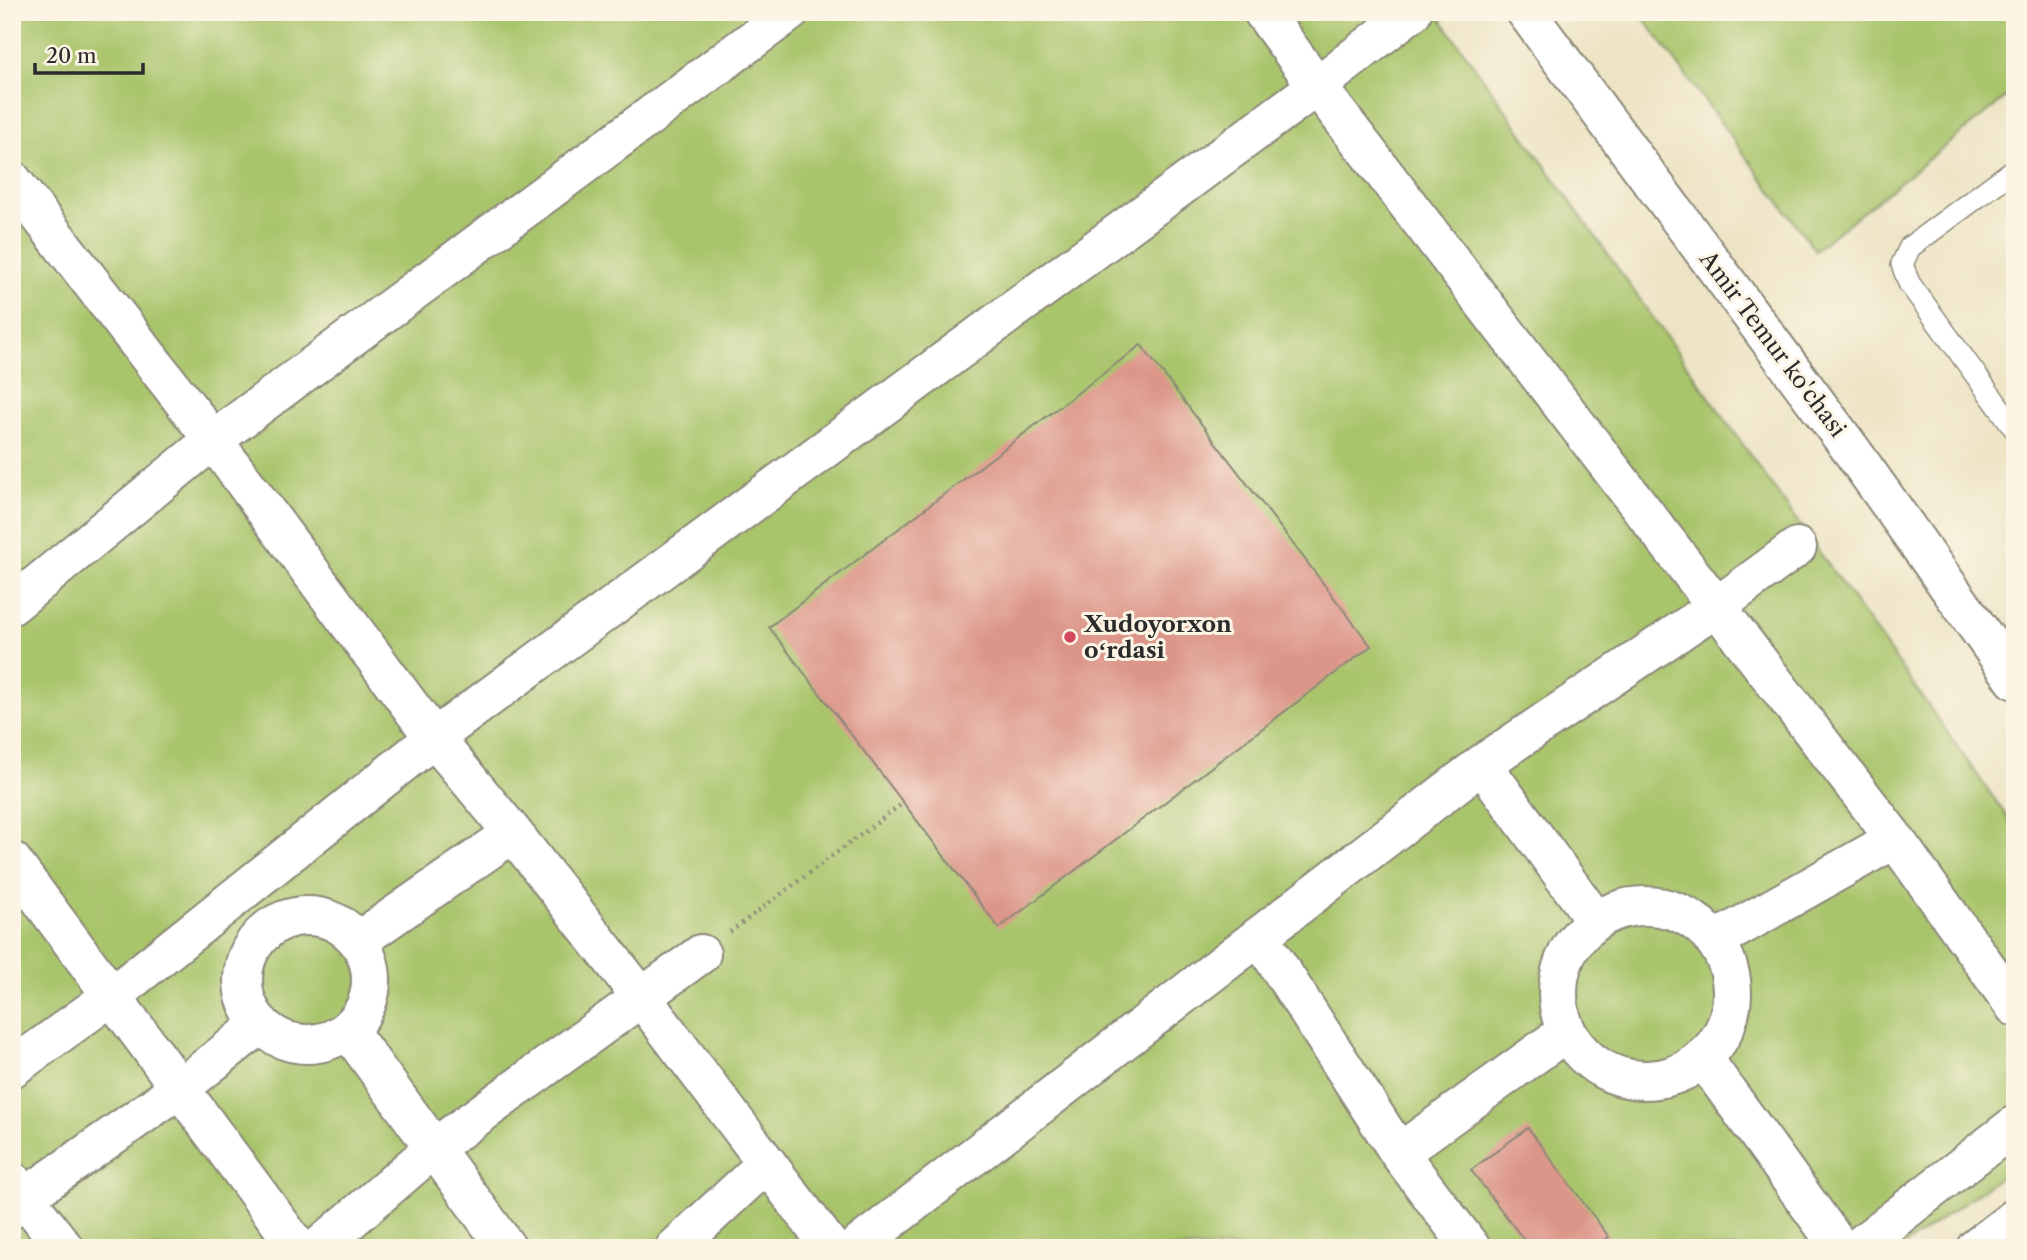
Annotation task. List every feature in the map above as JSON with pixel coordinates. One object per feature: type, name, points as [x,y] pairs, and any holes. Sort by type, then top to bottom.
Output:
[{"type":"street","points":[[12,605],[213,440],[790,12]]},
{"type":"street","points":[[1263,12],[1895,839],[2015,1007]]},
{"type":"street","points":[[12,1068],[113,995],[434,738],[1317,86],[1412,12]]},
{"type":"street","name":"Amir Temur ko'chasi","points":[[1526,12],[1852,451],[2015,680]]},
{"type":"street","points":[[12,180],[213,440],[434,738],[513,833],[642,998],[831,1248]]},
{"type":"street","points":[[855,1248],[1482,764],[1716,607],[1797,547]]},
{"type":"street","points":[[1482,764],[1596,921]]},
{"type":"street","points":[[358,942],[513,833]]},
{"type":"street","points":[[1716,940],[1895,839]]},
{"type":"street","points":[[12,862],[298,1248]]},
{"type":"street","points":[[1641,904],[1670,908],[1696,920],[1716,940],[1729,966],[1734,995],[1728,1023],[1713,1048],[1692,1068],[1664,1078],[1636,1080],[1608,1072],[1584,1056],[1566,1032],[1558,1005],[1559,976],[1569,948],[1588,926],[1596,921],[1613,911],[1641,904]]},
{"type":"street","points":[[310,915],[332,920],[351,932],[358,942],[365,949],[372,971],[371,993],[363,1013],[348,1030],[330,1040],[311,1045],[290,1042],[272,1034],[246,1003],[242,983],[245,963],[253,945],[268,928],[288,918],[310,915]]},
{"type":"street","points":[[1259,936],[1399,1153],[1471,1248]]},
{"type":"street","points":[[318,1248],[434,1148],[701,954]]},
{"type":"street","points":[[64,1248],[17,1196],[179,1089],[261,1024]]},
{"type":"street","points":[[348,1030],[507,1248]]},
{"type":"street","points":[[1399,1153],[1566,1032]]},
{"type":"street","points":[[1703,1058],[1840,1248]]},
{"type":"street","points":[[1857,1248],[2015,1125]]},
{"type":"street","points":[[675,1248],[767,1163]]},
{"type":"street","points":[[1976,1248],[2015,1218]]},
{"type":"lane","points":[[2015,169],[1910,247],[1902,264],[1909,283],[2015,429]]},
{"type":"path","points":[[701,954],[902,804]]},
{"type":"green space","points":[[12,12],[1436,12],[2015,828],[2015,1166],[1901,1248],[12,1248]]},
{"type":"green space","points":[[1639,12],[2015,12],[2015,90],[1815,250]]},
{"type":"building","name":"Xudoyorxon oʻrdasi","points":[[1141,345],[1371,646],[999,928],[769,627]]},
{"type":"building","points":[[1528,1128],[1609,1237],[1595,1248],[1530,1248],[1471,1170]]},
{"type":"place","name":"Xudoyorxon oʻrdasi","points":[[1070,637]]}]
